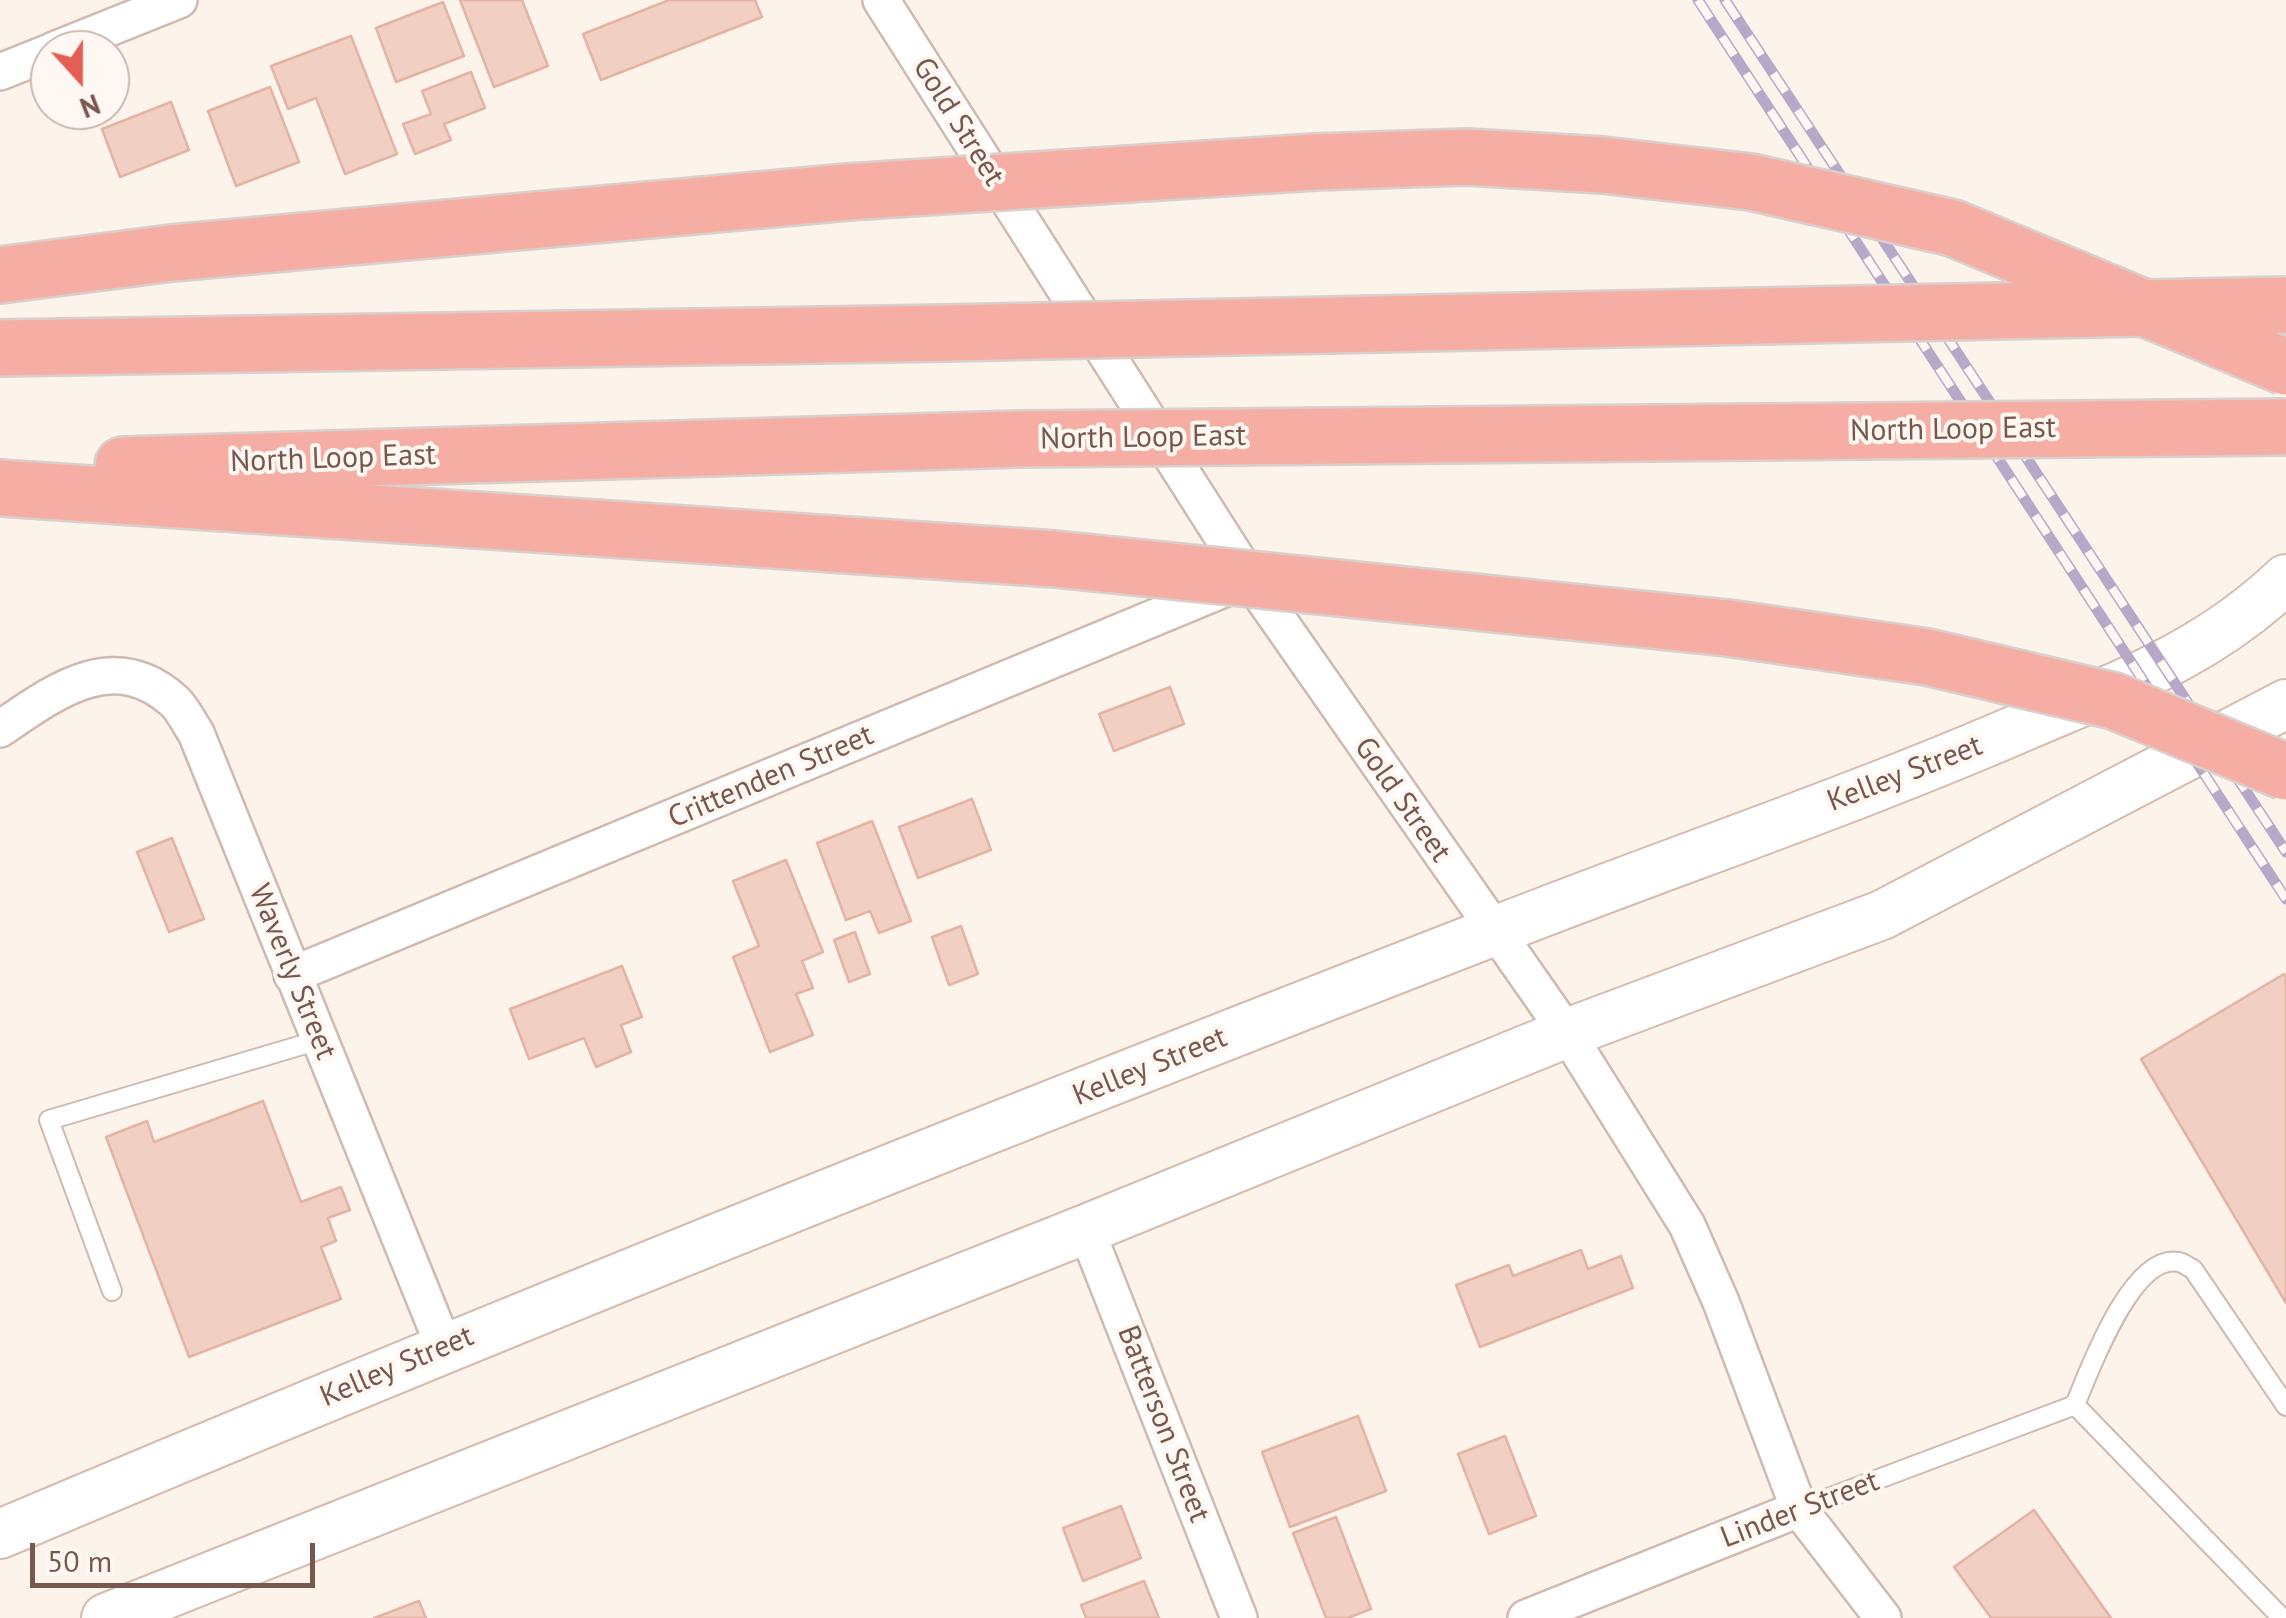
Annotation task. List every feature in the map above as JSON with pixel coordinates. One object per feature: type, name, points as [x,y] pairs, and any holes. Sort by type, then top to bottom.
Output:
[{"type":"highway","points":[[0,275],[192,252],[848,192],[1315,162],[1467,157],[1602,165],[1732,180],[1834,199],[1953,228],[2286,367]]},
{"type":"highway","points":[[0,348],[2286,305]]},
{"type":"highway","name":"North Loop East","points":[[0,469],[1019,439],[2286,427]]},
{"type":"highway","points":[[0,488],[1055,559],[1708,626],[1927,657],[2114,702],[2286,772]]},
{"type":"main road","name":"Kelley Street","points":[[0,1534],[444,1347],[1494,931],[1959,754],[2182,658],[2254,610],[2286,580]]},
{"type":"main road","points":[[106,1618],[1086,1229],[1567,1033],[1882,914],[2286,704]]},
{"type":"street","points":[[104,30],[179,0]]},
{"type":"street","name":"Gold Street","points":[[881,0],[1248,578],[1567,1033],[1686,1224],[1721,1302],[1799,1509],[1883,1618]]},
{"type":"street","points":[[0,72],[30,60]]},
{"type":"street","name":"Crittenden Street","points":[[292,975],[1248,578]]},
{"type":"street","name":"Waverly Street","points":[[0,729],[74,682],[116,675],[150,685],[175,702],[196,733],[444,1347]]},
{"type":"street","name":"Batterson Street","points":[[1086,1229],[1239,1618]]},
{"type":"street","name":"Linder Street","points":[[1526,1618],[1799,1509]]},
{"type":"lane","points":[[112,1291],[49,1120],[319,1040]]},
{"type":"lane","points":[[2282,1618],[2075,1405],[2106,1332],[2140,1278],[2158,1265],[2177,1261],[2193,1269],[2286,1406]]},
{"type":"lane","name":"Linder Street","points":[[1799,1509],[2075,1405]]},
{"type":"building","points":[[460,0],[522,0],[548,66],[494,87]]},
{"type":"building","points":[[669,0],[755,0],[762,17],[601,80],[583,34]]},
{"type":"building","points":[[443,2],[464,56],[396,82],[376,28]]},
{"type":"building","points":[[351,36],[397,154],[345,174],[316,98],[288,109],[271,66]]},
{"type":"building","points":[[471,72],[485,108],[444,124],[451,140],[415,154],[403,124],[431,114],[422,91]]},
{"type":"building","points":[[270,87],[299,162],[236,186],[208,111]]},
{"type":"building","points":[[171,102],[189,150],[120,177],[102,130],[130,130],[130,118]]},
{"type":"building","points":[[1170,687],[1184,724],[1114,751],[1099,714]]},
{"type":"building","points":[[972,799],[991,850],[918,878],[899,827]]},
{"type":"building","points":[[872,821],[911,921],[879,933],[870,911],[846,920],[817,843]]},
{"type":"building","points":[[172,838],[204,919],[169,932],[137,852]]},
{"type":"building","points":[[786,860],[823,952],[802,961],[813,988],[796,994],[813,1035],[770,1052],[733,957],[759,946],[733,881]]},
{"type":"building","points":[[961,926],[978,974],[949,985],[932,937]]},
{"type":"building","points":[[855,932],[870,974],[849,982],[834,940]]},
{"type":"building","points":[[622,966],[642,1017],[621,1025],[631,1052],[596,1067],[584,1038],[529,1059],[510,1009]]},
{"type":"building","points":[[2284,974],[2286,977],[2286,1303],[2141,1059]]},
{"type":"building","points":[[263,1101],[301,1202],[341,1187],[350,1210],[328,1218],[336,1241],[321,1247],[341,1299],[189,1357],[106,1137],[147,1121],[154,1142]]},
{"type":"building","points":[[1581,1250],[1588,1269],[1621,1256],[1633,1288],[1480,1347],[1456,1285],[1509,1265],[1513,1276]]},
{"type":"building","points":[[1358,1416],[1386,1491],[1290,1527],[1262,1452]]},
{"type":"building","points":[[1505,1436],[1536,1516],[1489,1534],[1458,1454]]},
{"type":"building","points":[[1121,1506],[1141,1558],[1083,1581],[1063,1528]]},
{"type":"building","points":[[2034,1510],[2111,1618],[1991,1618],[1954,1567]]},
{"type":"building","points":[[1336,1517],[1371,1609],[1348,1618],[1326,1618],[1293,1533]]},
{"type":"building","points":[[1144,1581],[1159,1618],[1086,1618],[1081,1605]]},
{"type":"building","points":[[419,1601],[426,1618],[374,1618]]},
{"type":"railway","points":[[1698,0],[2286,899]]},
{"type":"railway","points":[[1725,0],[2286,852]]}]
